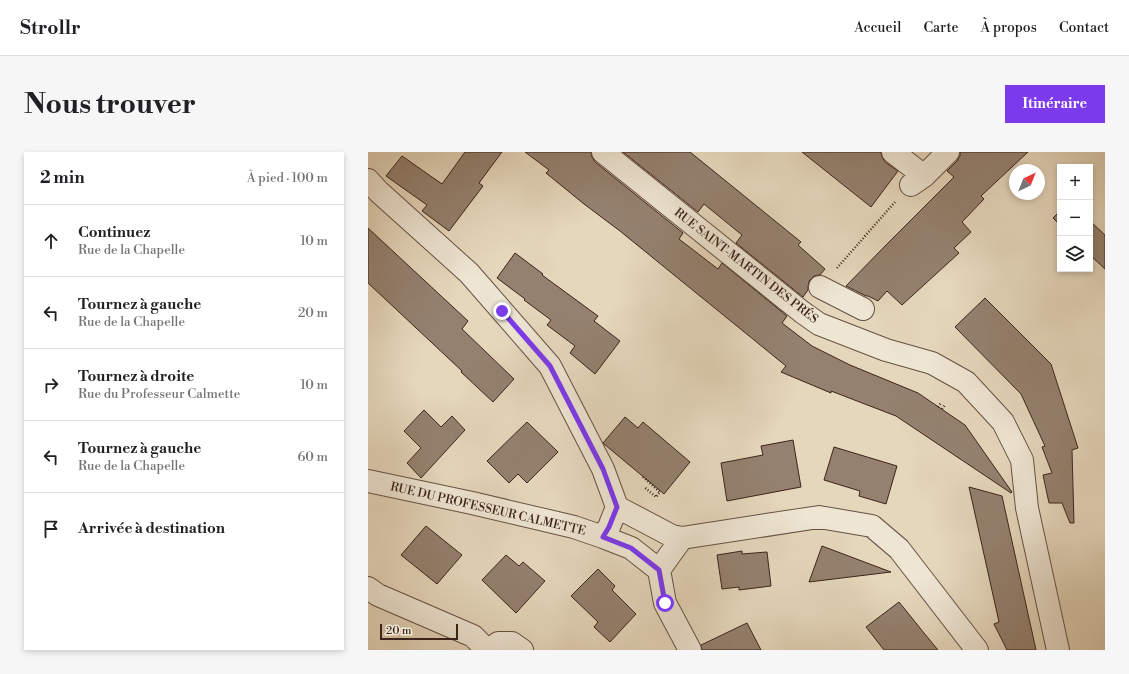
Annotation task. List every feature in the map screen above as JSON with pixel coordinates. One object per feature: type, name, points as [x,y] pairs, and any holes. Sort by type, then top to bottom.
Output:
[{"type":"street","name":"RUE SAINT-MARTIN DES PRÉS","points":[[603,152],[802,312],[819,324],[886,350],[932,363],[966,382],[1003,422],[1022,460],[1027,508],[1058,650]]},
{"type":"street","points":[[893,152],[911,187],[948,152]]},
{"type":"street","points":[[368,180],[379,192],[469,272],[550,366],[603,469],[617,507],[672,536],[682,538],[819,517],[872,526],[899,550],[977,650]]},
{"type":"street","points":[[820,287],[863,309]]},
{"type":"street","name":"RUE DU PROFESSEUR CALMETTE","points":[[368,481],[574,527],[631,548],[659,570]]},
{"type":"street","points":[[603,537],[609,527],[617,507]]},
{"type":"street","points":[[682,538],[659,570],[665,603],[690,650]]},
{"type":"street","points":[[368,588],[378,594],[473,636],[487,650]]},
{"type":"street","points":[[490,650],[498,643],[512,643],[522,650]]},
{"type":"path","points":[[836,269],[880,218],[911,187]]},
{"type":"path","points":[[938,407],[941,403]]},
{"type":"path","points":[[942,409],[945,405]]},
{"type":"path","points":[[643,477],[660,492],[656,497],[644,487]]},
{"type":"building","points":[[465,152],[502,152],[479,183],[483,186],[449,231],[422,211],[427,205],[386,176],[402,156],[442,184]]},
{"type":"building","points":[[525,152],[591,152],[595,162],[683,233],[679,239],[718,269],[722,263],[787,316],[782,323],[812,346],[850,365],[918,393],[965,425],[1012,492],[1011,493],[896,416],[831,391],[831,393],[781,372],[786,366],[546,173],[549,170]]},
{"type":"building","points":[[623,152],[690,152],[801,242],[798,245],[825,269],[820,275],[814,276],[809,281],[808,290],[803,297],[736,243],[742,235],[704,204],[698,212]]},
{"type":"building","points":[[802,152],[881,152],[885,162],[898,171],[871,207]]},
{"type":"building","points":[[960,152],[1028,152],[1015,164],[1009,164],[1009,170],[981,196],[984,199],[962,222],[971,232],[954,248],[959,253],[902,305],[887,291],[878,301],[846,286],[954,177],[947,171],[960,156]]},
{"type":"building","points":[[1057,214],[1057,222],[1053,218]]},
{"type":"building","points":[[1093,224],[1105,235],[1105,269],[1093,258]]},
{"type":"building","points":[[368,228],[468,321],[462,329],[514,379],[493,402],[368,283]]},
{"type":"building","points":[[515,253],[598,316],[594,321],[620,341],[595,374],[570,353],[575,346],[547,325],[551,320],[497,278]]},
{"type":"building","points":[[985,298],[1051,364],[1078,448],[1072,450],[1074,523],[1070,523],[1062,503],[1049,503],[1043,475],[1052,473],[1042,447],[1045,446],[1021,394],[955,327]]},
{"type":"building","points":[[424,410],[441,427],[452,416],[465,430],[421,478],[407,463],[421,448],[404,431]]},
{"type":"building","points":[[625,417],[638,428],[643,422],[690,462],[664,494],[603,443]]},
{"type":"building","points":[[527,422],[558,452],[527,483],[518,474],[509,483],[487,461]]},
{"type":"building","points":[[793,440],[801,487],[727,501],[721,463],[763,455],[761,446]]},
{"type":"building","points":[[834,447],[897,466],[886,504],[859,496],[860,491],[824,480]]},
{"type":"building","points":[[969,487],[1002,496],[1036,650],[1007,650],[994,624],[999,622]]},
{"type":"building","points":[[426,526],[462,555],[437,584],[401,555]]},
{"type":"building","points":[[822,546],[891,572],[809,582]]},
{"type":"building","points":[[742,551],[742,554],[767,552],[771,586],[739,590],[739,587],[722,589],[717,555]]},
{"type":"building","points":[[506,555],[519,566],[523,562],[545,581],[516,613],[482,580]]},
{"type":"building","points":[[598,569],[615,586],[612,590],[636,614],[610,642],[594,627],[598,622],[571,596]]},
{"type":"building","points":[[899,602],[938,650],[884,650],[866,627]]},
{"type":"building","points":[[747,623],[761,650],[702,650],[701,645]]},
{"type":"route","points":[[502,311],[550,366],[603,469],[617,507],[609,527],[603,537],[631,548],[659,570],[665,603]]}]
